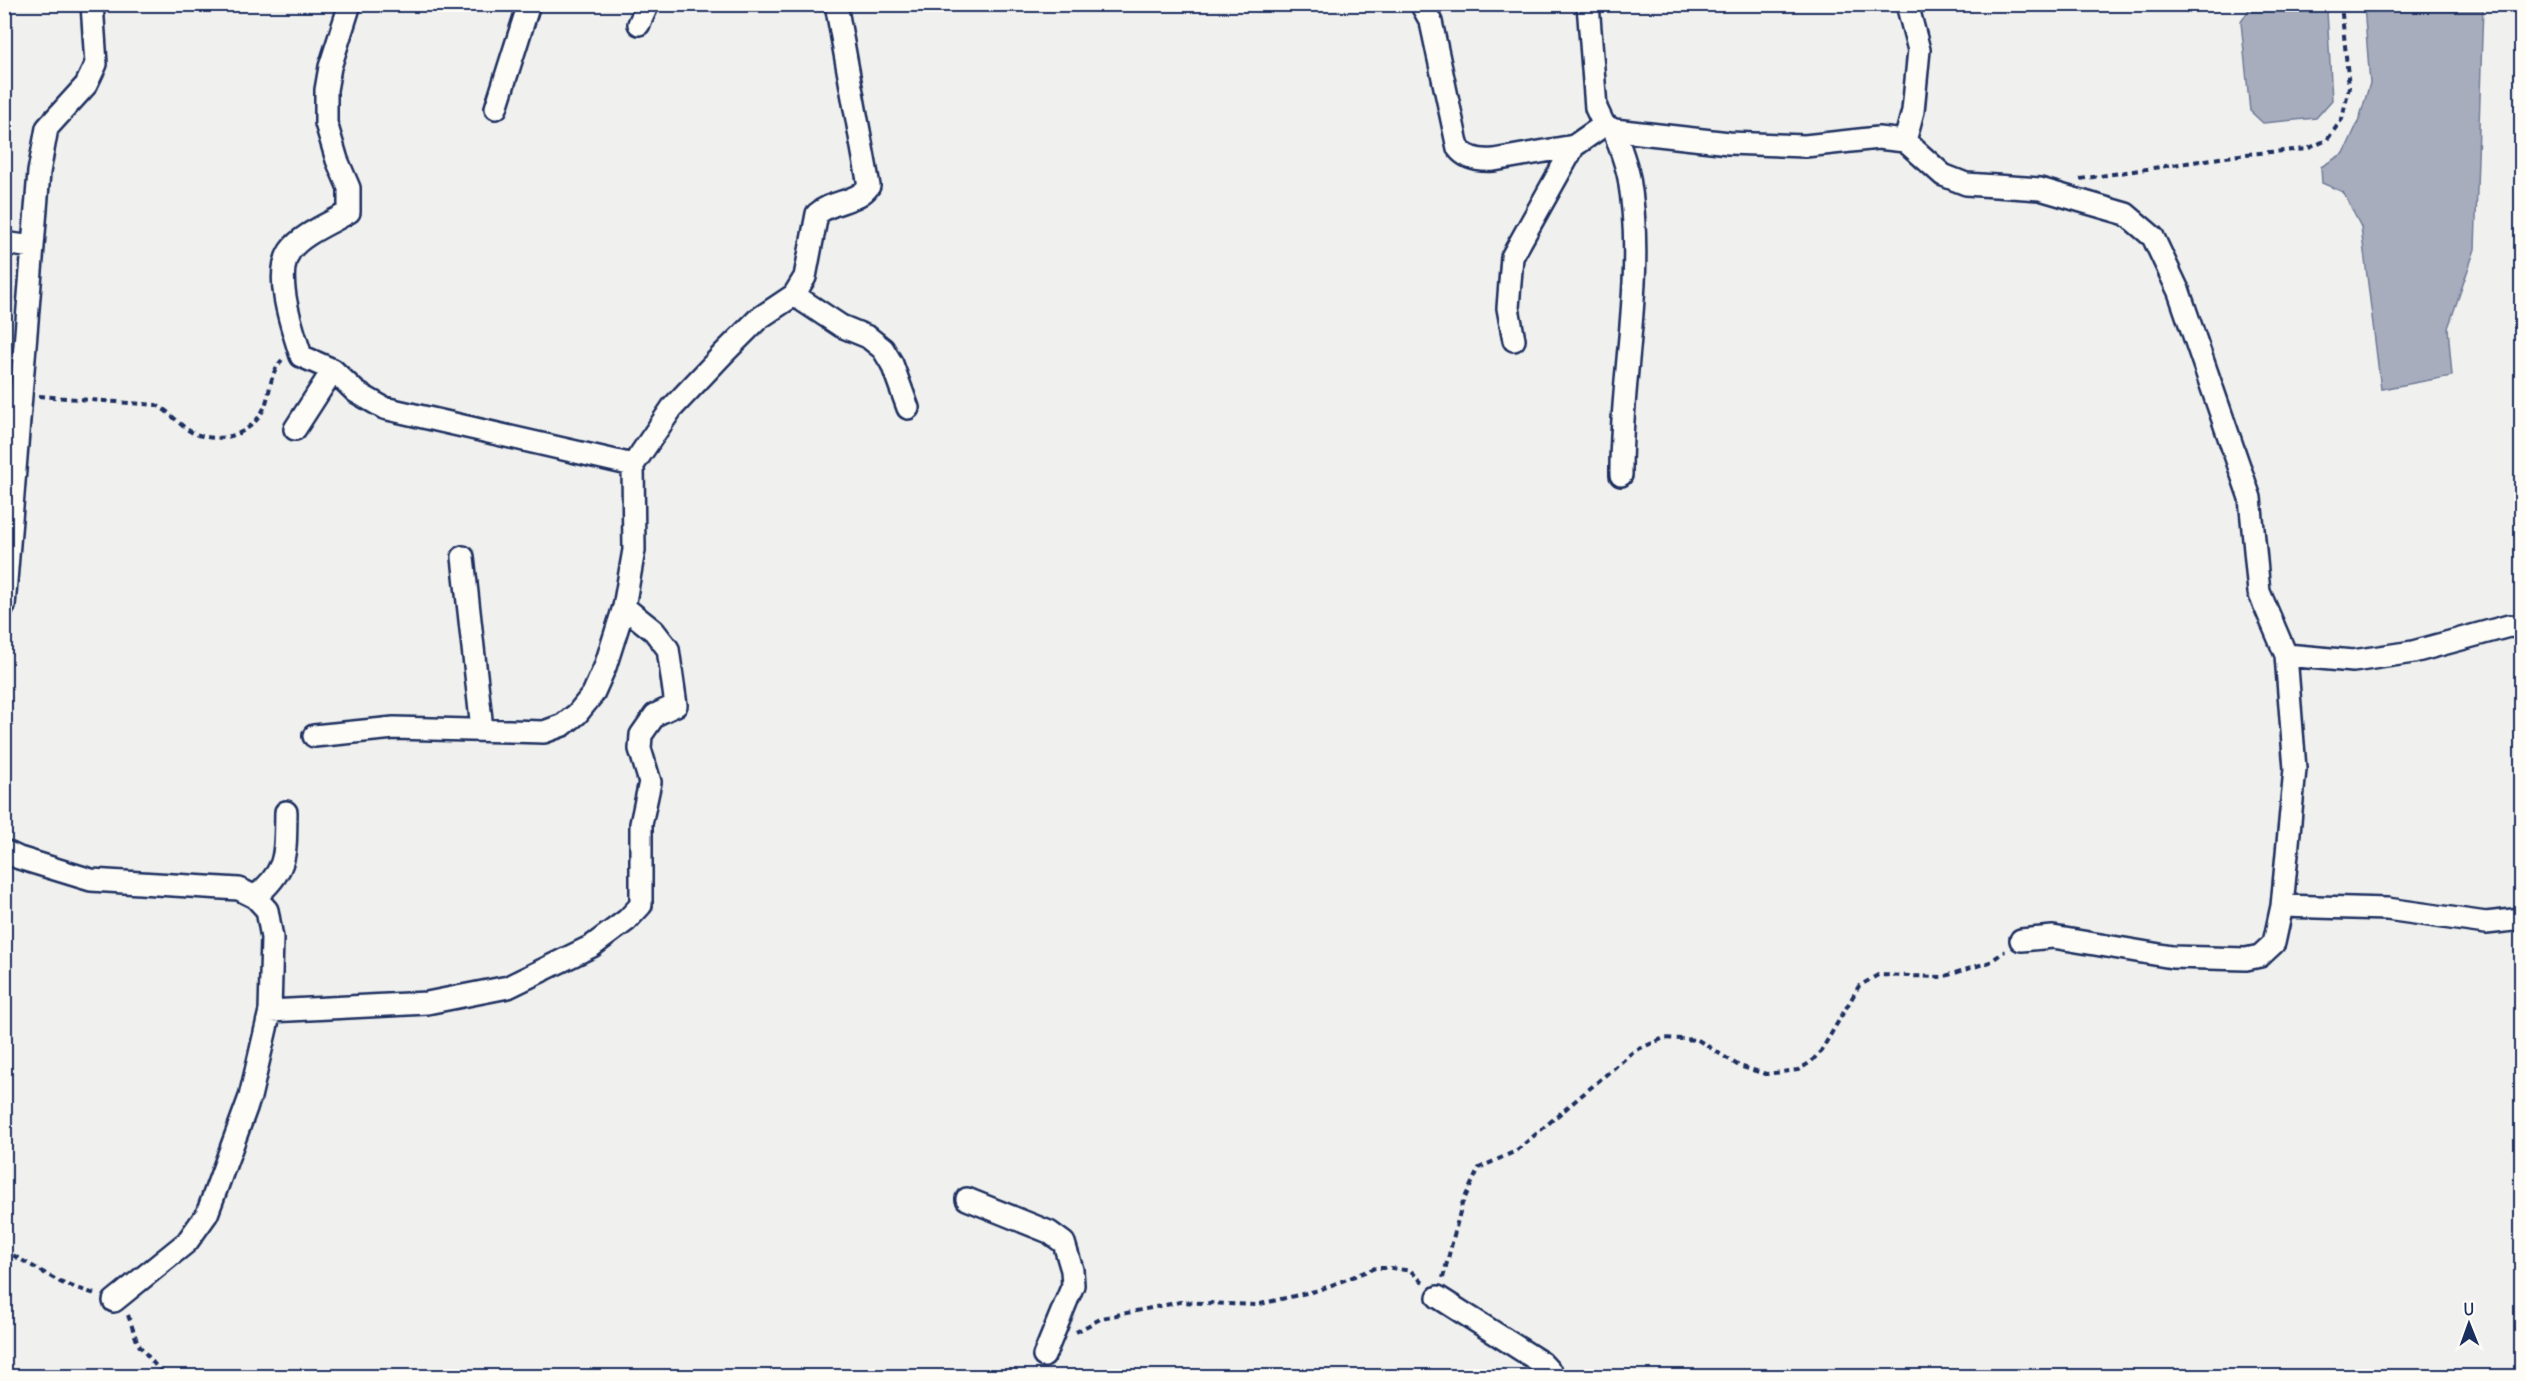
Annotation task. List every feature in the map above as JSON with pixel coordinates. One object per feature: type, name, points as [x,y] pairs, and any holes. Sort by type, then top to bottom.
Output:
[{"type":"street","points":[[4,606],[39,172],[47,129],[86,85],[96,64],[92,4]]},
{"type":"street","points":[[350,4],[330,67],[326,90],[326,123],[337,160],[349,188],[349,212],[305,239],[290,252],[285,270],[286,306],[301,356],[333,370],[356,392],[384,408],[633,465]]},
{"type":"street","points":[[496,108],[529,4]]},
{"type":"street","points":[[314,736],[394,728],[544,732],[563,725],[577,714],[593,694],[605,667],[624,607],[634,550],[633,465],[672,408],[724,352],[758,318],[794,295],[805,277],[817,213],[826,206],[862,195],[869,186],[836,4]]},
{"type":"street","points":[[1421,4],[1431,22],[1458,148],[1463,155],[1481,161],[1574,146],[1609,128],[1729,143],[1805,146],[1878,138],[1905,141],[1943,175],[1966,184],[2040,189],[2126,214],[2153,237],[2179,292],[2250,498],[2259,592],[2286,655],[2295,769],[2282,906],[2274,943],[2260,956],[2246,959],[2172,957],[2053,937],[2021,940]]},
{"type":"street","points":[[1588,4],[1596,108],[1609,128],[1629,177],[1636,269],[1621,424],[1622,475]]},
{"type":"street","points":[[1905,141],[1913,111],[1919,50],[1907,4]]},
{"type":"street","points":[[1514,340],[1508,308],[1512,257],[1574,146]]},
{"type":"street","points":[[4,243],[32,247]]},
{"type":"street","points":[[794,295],[841,326],[868,337],[883,350],[892,364],[908,408]]},
{"type":"street","points":[[295,429],[333,370]]},
{"type":"street","points":[[462,557],[482,729]]},
{"type":"street","points":[[270,1011],[427,1003],[508,987],[592,946],[627,920],[641,905],[641,824],[650,782],[640,749],[640,735],[655,715],[676,705],[668,649],[654,631],[624,607]]},
{"type":"street","points":[[2286,655],[2354,661],[2413,652],[2509,626],[2522,627]]},
{"type":"street","points":[[255,897],[274,881],[285,855],[286,812]]},
{"type":"street","points":[[4,851],[19,858],[92,880],[239,889],[255,897],[267,910],[272,938],[270,1011],[250,1097],[207,1215],[187,1242],[114,1301]]},
{"type":"street","points":[[2282,906],[2387,909],[2486,923],[2522,919]]},
{"type":"street","points":[[967,1199],[1049,1232],[1064,1243],[1072,1270],[1073,1284],[1044,1356]]},
{"type":"street","points":[[1438,1297],[1542,1363],[1554,1377]]},
{"type":"path","points":[[2071,182],[2101,174],[2247,154],[2307,149],[2326,140],[2342,119],[2349,87],[2341,4]]},
{"type":"path","points":[[21,394],[156,405],[166,409],[182,428],[203,437],[233,437],[254,424],[266,405],[274,369],[281,360],[301,356]]},
{"type":"path","points":[[1071,1335],[1101,1318],[1180,1302],[1256,1305],[1319,1290],[1375,1268],[1411,1271],[1438,1297],[1462,1204],[1479,1168],[1516,1151],[1634,1050],[1664,1038],[1698,1040],[1748,1069],[1766,1074],[1798,1070],[1811,1062],[1821,1050],[1859,986],[1878,975],[1942,977],[1990,962],[2021,940]]},
{"type":"water","points":[[2270,4],[2313,5],[2327,11],[2332,100],[2316,118],[2263,123],[2250,111],[2241,22],[2250,8]]},
{"type":"water","points":[[2364,5],[2483,5],[2475,249],[2448,328],[2452,376],[2381,389],[2361,227],[2343,192],[2322,183],[2321,167],[2344,153],[2359,120],[2370,83]]}]
